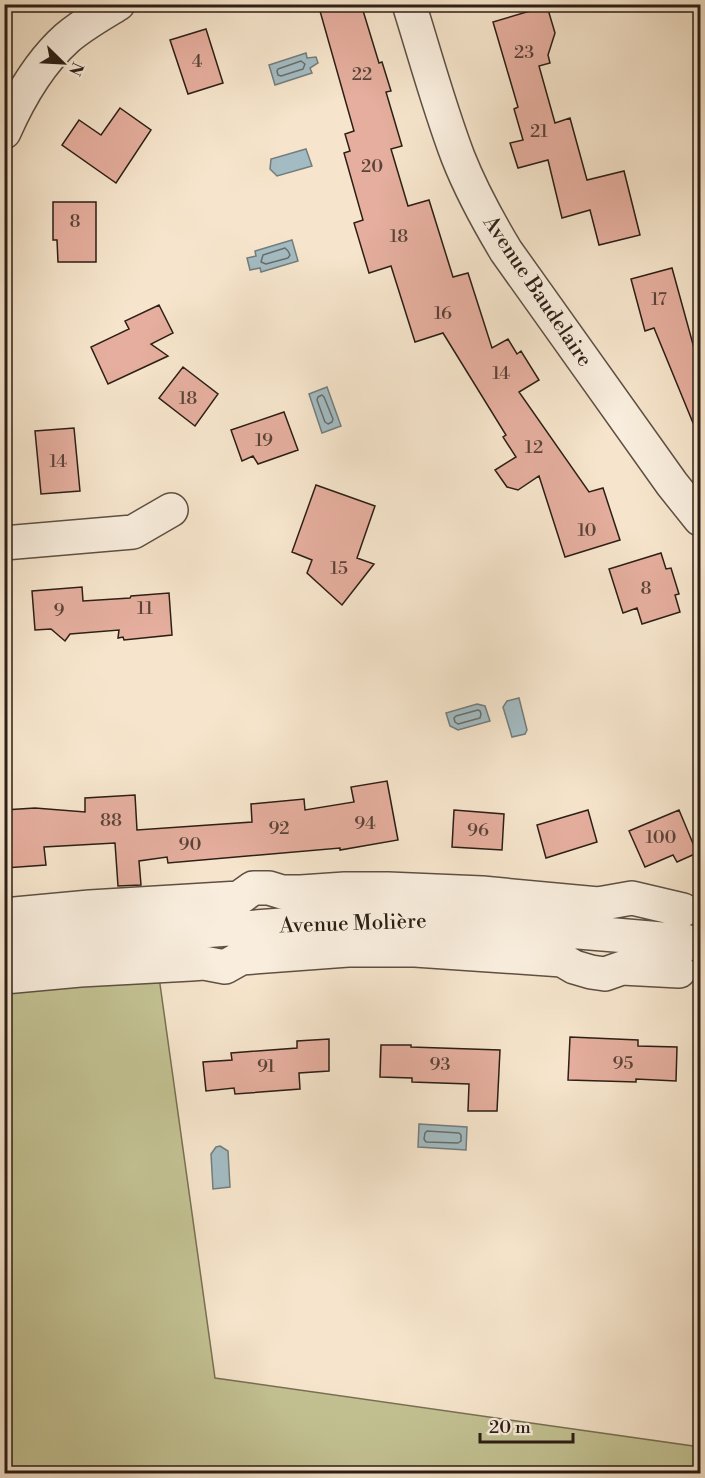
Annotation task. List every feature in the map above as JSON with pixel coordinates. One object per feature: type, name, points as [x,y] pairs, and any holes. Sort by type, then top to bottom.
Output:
[{"type":"street","points":[[4,132],[34,76],[52,53],[81,27],[118,4]]},
{"type":"street","name":"Avenue Baudelaire","points":[[409,4],[459,158],[495,233],[700,519]]},
{"type":"street","points":[[4,543],[133,532],[171,510]]},
{"type":"street","points":[[4,977],[204,963],[225,967],[253,888],[269,888],[282,892],[388,889],[483,893],[598,904],[632,898],[683,910]]},
{"type":"street","points":[[605,974],[615,902]]},
{"type":"street","points":[[4,915],[102,906],[240,928],[348,950],[415,950],[562,960],[574,967],[605,974],[622,968],[679,971]]},
{"type":"street","name":"Avenue Molière","points":[[4,945],[322,922],[433,921],[610,935],[700,945]]},
{"type":"shaded area","points":[[159,977],[215,1378],[700,1447],[700,1473],[5,1473],[4,985]]},
{"type":"water","points":[[306,53],[307,58],[316,57],[318,63],[310,68],[312,73],[275,85],[269,65]]},
{"type":"water","points":[[306,149],[312,166],[277,176],[270,169],[271,159]]},
{"type":"water","points":[[292,240],[298,261],[261,272],[260,268],[250,270],[247,258],[256,256],[255,251]]},
{"type":"water","points":[[327,387],[341,426],[322,433],[309,394]]},
{"type":"water","points":[[519,698],[527,730],[525,734],[512,737],[503,707],[507,701]]},
{"type":"water","points":[[477,704],[485,706],[490,721],[458,730],[450,726],[446,713]]},
{"type":"water","points":[[419,1124],[467,1127],[466,1150],[418,1147]]},
{"type":"water","points":[[220,1146],[228,1151],[230,1187],[213,1189],[211,1154],[216,1147]]},
{"type":"building","points":[[318,4],[361,4],[379,63],[382,62],[391,91],[386,92],[402,146],[391,149],[408,206],[429,200],[453,277],[468,273],[492,348],[508,339],[517,354],[521,351],[539,380],[519,392],[589,492],[603,488],[620,540],[565,557],[539,476],[518,490],[507,487],[495,470],[516,457],[503,437],[506,435],[443,333],[415,342],[391,266],[369,273],[354,223],[363,220],[344,153],[350,151],[345,134],[354,131]]},
{"type":"building","points":[[547,6],[555,33],[548,55],[550,63],[539,66],[555,123],[570,118],[587,180],[624,171],[640,235],[599,245],[590,210],[562,218],[548,160],[518,168],[510,143],[523,140],[514,109],[518,107],[493,22]]},
{"type":"building","points":[[206,29],[223,83],[188,94],[170,40]]},
{"type":"building","points":[[120,108],[151,130],[116,183],[62,145],[79,120],[101,135]]},
{"type":"building","points":[[53,202],[96,202],[96,262],[58,262],[57,240],[53,240]]},
{"type":"building","points":[[672,268],[694,348],[700,345],[700,440],[654,328],[645,331],[631,279]]},
{"type":"building","points":[[159,305],[173,333],[151,344],[168,356],[108,384],[91,347],[129,329],[125,321]]},
{"type":"building","points":[[183,367],[218,394],[195,426],[159,398]]},
{"type":"building","points":[[284,412],[298,450],[258,464],[253,456],[242,461],[231,430]]},
{"type":"building","points":[[74,428],[80,491],[41,494],[35,431]]},
{"type":"building","points":[[316,485],[375,506],[357,558],[374,564],[342,605],[307,573],[312,560],[292,552]]},
{"type":"building","points":[[661,553],[666,569],[671,568],[679,594],[675,595],[680,612],[642,624],[637,608],[623,613],[609,569]]},
{"type":"building","points":[[82,587],[83,601],[169,593],[172,635],[124,640],[123,637],[118,638],[119,630],[70,634],[65,641],[51,629],[35,630],[32,591]]},
{"type":"building","points":[[387,781],[398,840],[340,850],[340,848],[168,863],[167,857],[139,861],[141,885],[118,886],[115,843],[44,847],[46,865],[5,868],[4,810],[35,808],[85,812],[85,798],[135,795],[137,830],[252,822],[251,804],[304,799],[305,810],[354,802],[351,787]]},
{"type":"building","points":[[454,810],[504,814],[502,850],[452,847]]},
{"type":"building","points":[[588,810],[597,842],[546,858],[537,825]]},
{"type":"building","points":[[679,810],[697,853],[677,862],[673,855],[645,867],[629,831]]},
{"type":"building","points":[[570,1037],[638,1040],[638,1046],[677,1047],[676,1081],[568,1080]]},
{"type":"building","points":[[329,1039],[329,1071],[299,1073],[300,1089],[235,1094],[234,1088],[206,1091],[203,1062],[232,1060],[231,1053],[297,1048],[297,1041]]},
{"type":"building","points":[[381,1045],[500,1050],[497,1111],[468,1111],[469,1084],[412,1082],[412,1078],[380,1077]]}]
